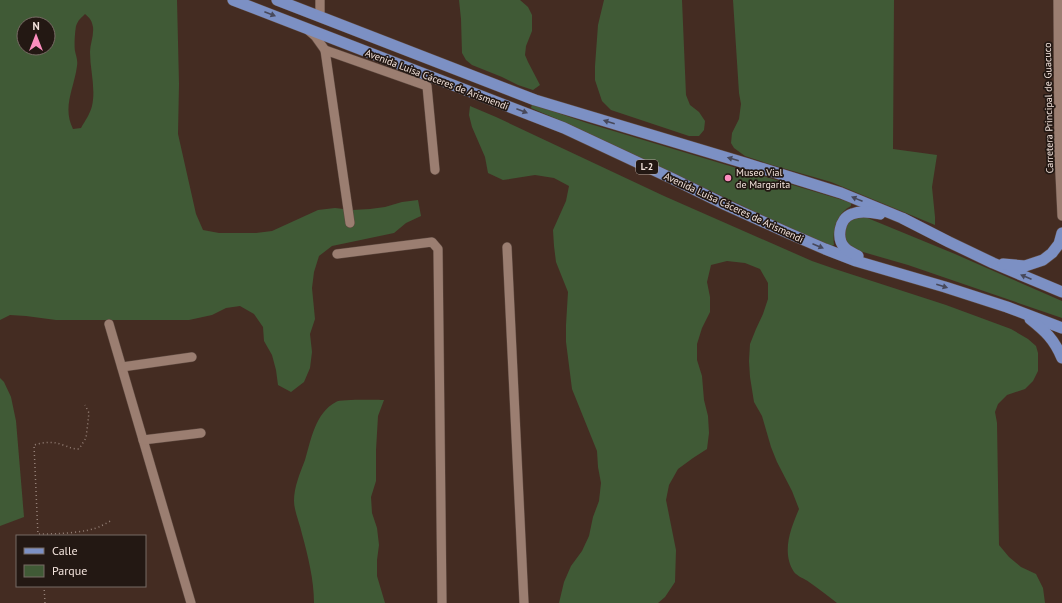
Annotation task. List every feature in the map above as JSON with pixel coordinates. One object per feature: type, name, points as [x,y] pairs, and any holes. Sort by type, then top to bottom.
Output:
[{"type":"main road","name":"Avenida Luisa Cáceres de Arismendi","points":[[233,0],[564,128],[726,205],[788,233],[856,260],[1024,313],[1062,328]]},
{"type":"main road","name":"Avenida Luisa Cáceres de Arismendi","points":[[277,0],[535,100],[841,193],[902,218],[993,263],[1062,292]]},
{"type":"main road","points":[[887,270],[845,248],[840,241],[841,227],[844,219],[851,214],[860,212],[870,212],[902,218]]},
{"type":"main road","points":[[993,263],[1025,266],[1044,260],[1059,244],[1062,233]]},
{"type":"main road","points":[[1024,313],[1051,337],[1062,358]]},
{"type":"street","points":[[320,0],[320,17]]},
{"type":"street","name":"Carretera Principal de Guacuco","points":[[1058,0],[1059,154],[1062,216]]},
{"type":"street","points":[[307,28],[325,50],[350,223]]},
{"type":"street","points":[[325,50],[428,86],[435,170]]},
{"type":"street","points":[[336,254],[432,242],[438,249],[442,603]]},
{"type":"street","points":[[507,247],[524,603]]},
{"type":"street","points":[[109,324],[191,603]]},
{"type":"street","points":[[122,367],[192,357]]},
{"type":"street","points":[[143,440],[201,433]]},
{"type":"path","points":[[85,405],[89,413],[86,438],[79,449],[51,442],[34,445],[38,535],[61,534],[90,530],[101,527],[112,520]]},
{"type":"path","points":[[44,587],[45,603]]},
{"type":"green space","points":[[0,0],[177,0],[179,84],[178,134],[196,214],[203,230],[219,233],[256,233],[272,231],[318,210],[335,208],[352,210],[370,209],[418,200],[421,216],[406,223],[394,233],[332,246],[319,256],[314,272],[312,288],[315,319],[310,334],[312,352],[310,368],[304,382],[291,392],[278,385],[272,355],[264,341],[263,327],[254,314],[240,306],[226,308],[212,315],[189,320],[56,320],[10,315],[0,320]],"holes":[[[85,14],[93,27],[90,52],[93,99],[90,112],[81,128],[73,129],[70,121],[69,105],[77,64],[75,32],[76,26],[80,19]]]},
{"type":"green space","points":[[459,0],[520,0],[528,7],[532,15],[532,31],[526,46],[525,55],[540,85],[533,90],[518,85],[472,65],[466,60],[462,53]]},
{"type":"green space","points":[[604,0],[682,0],[686,95],[690,105],[699,112],[705,121],[704,130],[699,136],[689,136],[611,110],[602,101],[595,80],[595,66],[598,25]]},
{"type":"green space","points":[[733,0],[894,0],[893,149],[937,155],[932,187],[935,225],[831,182],[745,156],[734,148],[731,143],[732,133],[739,119],[741,104]]},
{"type":"green space","name":"Museo Vial de Margarita","points":[[532,104],[587,123],[849,202],[851,203],[851,206],[842,213],[836,222],[834,245],[832,246],[802,234],[571,125],[531,108]]},
{"type":"green space","points":[[470,106],[664,196],[812,261],[946,305],[1011,329],[1028,339],[1036,346],[1038,353],[1038,371],[1033,381],[1025,389],[1007,395],[998,404],[995,412],[997,423],[999,545],[1009,557],[1021,567],[1036,574],[1043,588],[1045,603],[837,603],[794,572],[788,556],[788,548],[790,532],[799,509],[792,491],[777,462],[762,416],[754,402],[750,377],[750,344],[768,299],[768,283],[760,269],[745,263],[727,261],[711,265],[707,282],[710,297],[710,312],[702,328],[697,344],[697,360],[702,376],[704,400],[708,416],[709,433],[707,449],[678,469],[669,485],[666,500],[676,550],[675,582],[665,597],[658,603],[559,603],[564,582],[571,566],[582,551],[589,536],[593,517],[599,501],[601,483],[597,451],[572,389],[566,342],[568,292],[556,262],[554,246],[553,230],[566,201],[569,186],[554,178],[535,175],[503,180],[488,173],[485,157],[472,127],[469,115]]},
{"type":"green space","points":[[865,217],[955,254],[1062,301],[1062,318],[908,265],[856,250],[848,244],[845,230],[849,221],[853,218]]},
{"type":"green space","points":[[0,378],[4,382],[11,397],[16,421],[24,517],[0,526]]},
{"type":"green space","points":[[351,400],[384,400],[378,416],[376,481],[371,497],[372,513],[377,528],[379,545],[377,576],[385,603],[314,603],[310,568],[294,501],[296,485],[312,436],[323,413],[336,402]]},
{"type":"place","name":"Museo Vial de Margarita","points":[[728,178]]}]
